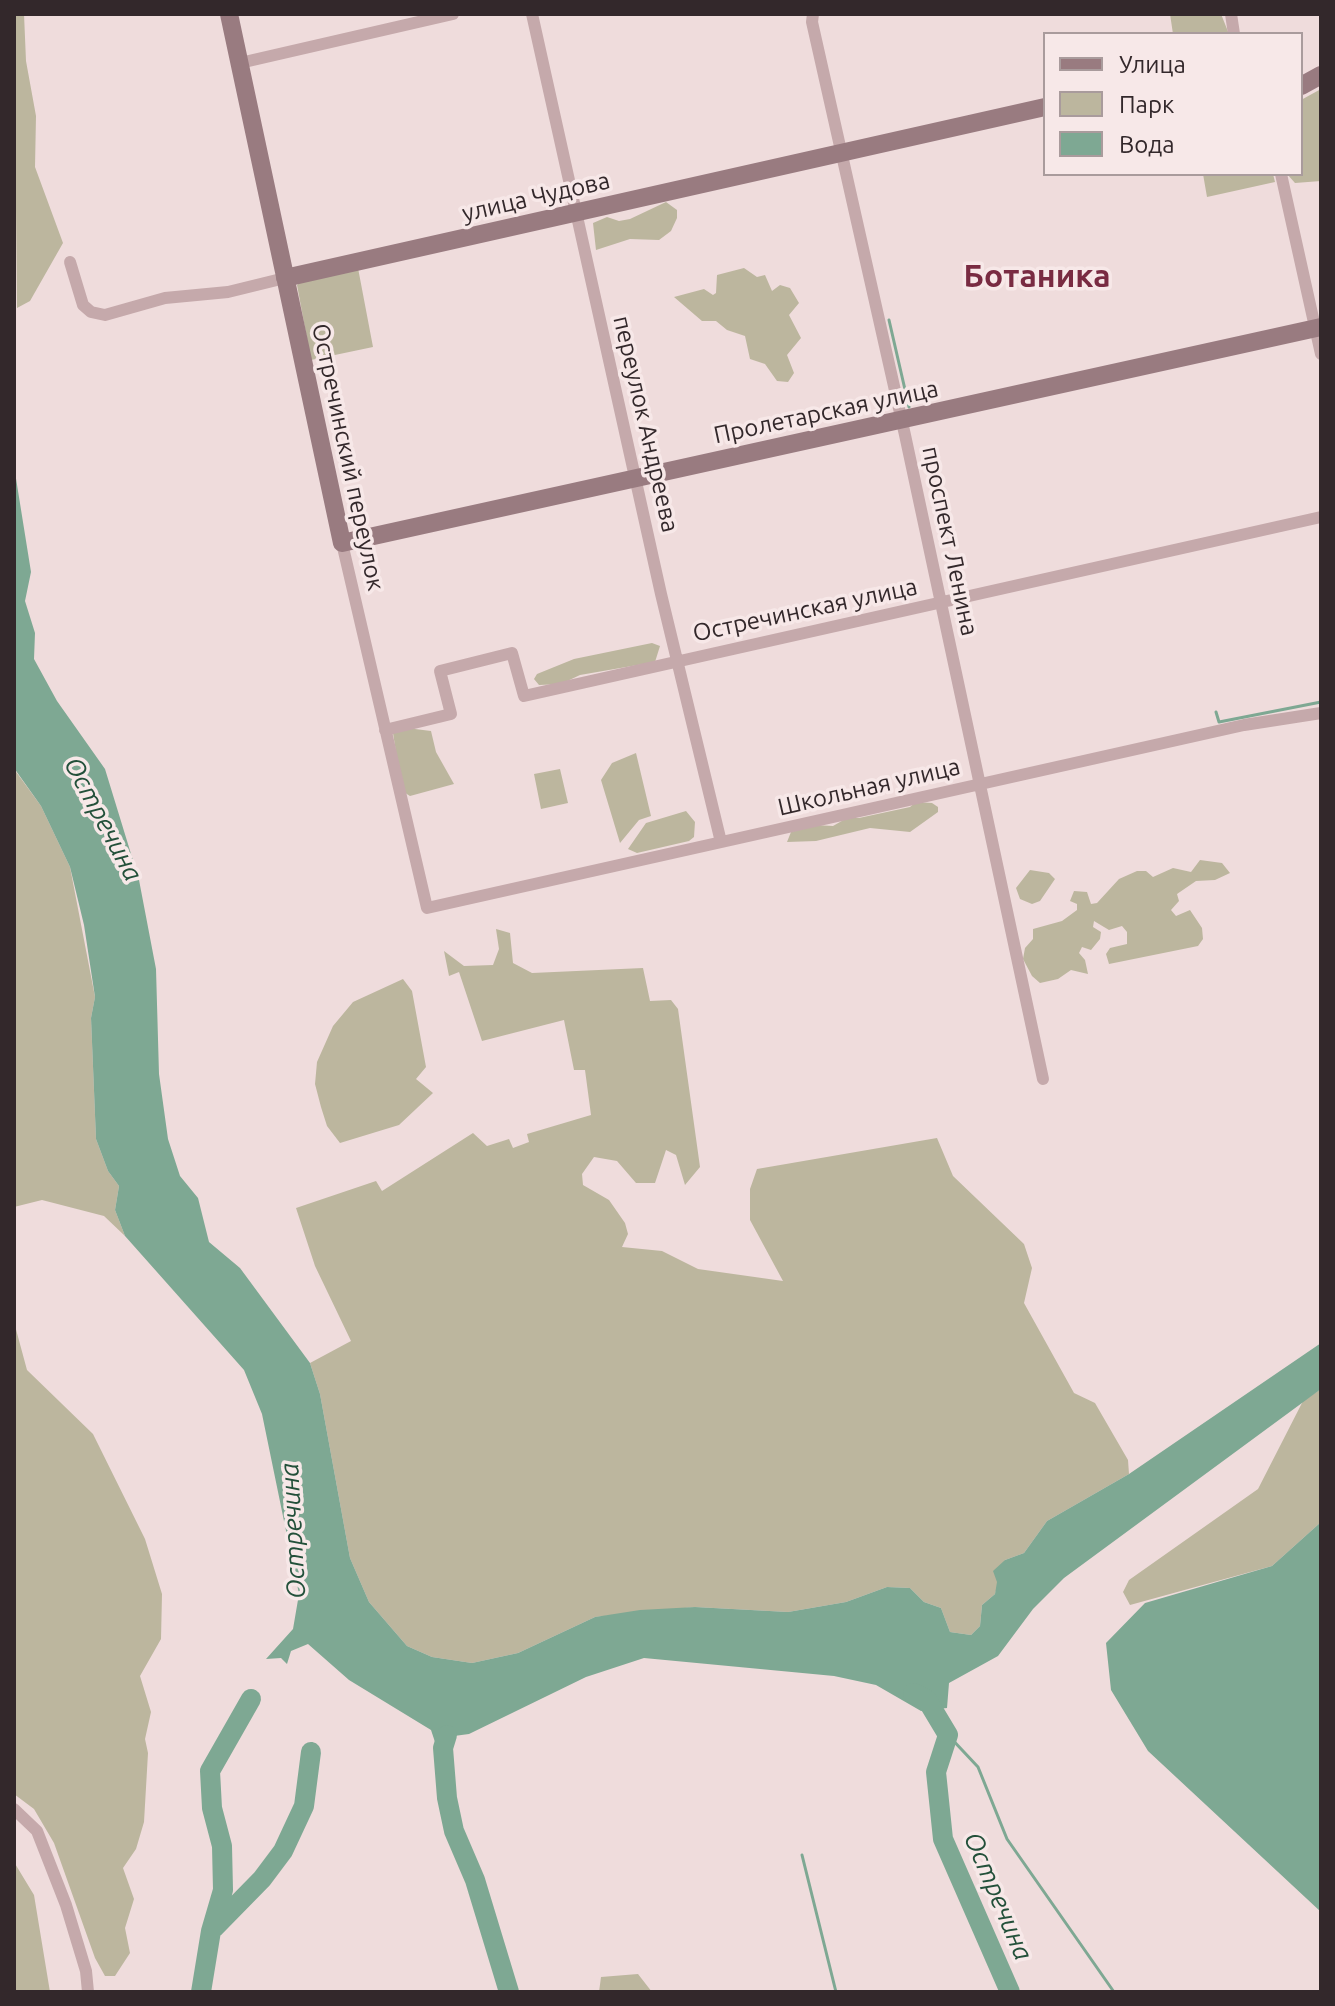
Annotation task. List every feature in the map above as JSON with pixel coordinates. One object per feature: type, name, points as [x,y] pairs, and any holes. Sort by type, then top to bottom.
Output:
[{"type":"street","name":"Остречинский переулок","points":[[229,14],[342,543],[427,908]]},
{"type":"street","points":[[240,63],[453,14]]},
{"type":"street","name":"переулок Андреева","points":[[532,14],[676,662],[721,842]]},
{"type":"street","name":"проспект Ленина","points":[[813,14],[812,22],[982,784],[1043,1079]]},
{"type":"street","points":[[1303,85],[1321,75]]},
{"type":"street","name":"улица Чудова","points":[[70,262],[83,305],[91,312],[105,315],[165,298],[228,292],[1043,107]]},
{"type":"street","points":[[1281,176],[1318,327],[1321,354]]},
{"type":"street","name":"Пролетарская улица","points":[[342,543],[1318,327]]},
{"type":"street","name":"Остречинская улица","points":[[385,730],[451,714],[440,671],[512,653],[524,696],[1321,517]]},
{"type":"street","name":"Школьная улица","points":[[427,908],[1244,725],[1321,713]]},
{"type":"street","points":[[14,1809],[37,1831],[66,1905],[86,1971],[88,1992]]},
{"type":"green space","points":[[14,14],[24,14],[26,61],[36,116],[35,167],[63,243],[30,301],[17,308]]},
{"type":"green space","points":[[1170,14],[1221,14],[1228,32],[1173,32]]},
{"type":"green space","points":[[1321,89],[1321,181],[1295,183],[1289,176],[1303,176],[1303,99]]},
{"type":"green space","points":[[1203,176],[1274,176],[1275,182],[1207,197]]},
{"type":"green space","points":[[666,202],[677,210],[677,218],[671,231],[659,240],[630,239],[596,250],[593,223],[607,217],[619,221],[630,219]]},
{"type":"green space","points":[[358,268],[373,347],[311,360],[297,285],[304,279]]},
{"type":"green space","points":[[744,268],[757,277],[765,275],[772,291],[780,285],[790,288],[799,303],[789,315],[801,338],[787,355],[794,373],[788,382],[777,381],[765,364],[750,359],[745,336],[727,330],[716,321],[702,321],[674,297],[704,289],[713,295],[716,293],[717,275]]},
{"type":"green space","points":[[652,643],[660,646],[655,662],[580,675],[561,684],[539,685],[534,679],[537,674],[574,659]]},
{"type":"green space","points":[[407,728],[431,731],[436,752],[454,784],[410,796],[402,791],[393,733]]},
{"type":"green space","points":[[636,753],[651,816],[639,820],[620,843],[601,780],[612,763]]},
{"type":"green space","points":[[14,769],[41,806],[70,867],[95,997],[91,1018],[96,1139],[108,1171],[119,1186],[115,1210],[125,1236],[104,1216],[42,1200],[14,1207]]},
{"type":"green space","points":[[560,769],[568,803],[541,809],[534,774]]},
{"type":"green space","points":[[916,802],[932,803],[938,807],[938,812],[910,832],[870,828],[816,841],[787,842],[791,832],[815,825],[833,826],[847,818],[910,807]]},
{"type":"green space","points":[[686,811],[695,822],[694,837],[689,841],[637,853],[628,849],[646,823]]},
{"type":"green space","points":[[1200,860],[1222,863],[1230,873],[1215,880],[1196,881],[1177,894],[1179,901],[1171,910],[1176,916],[1190,910],[1202,928],[1203,939],[1198,946],[1109,964],[1106,954],[1110,948],[1127,944],[1127,932],[1122,926],[1109,930],[1094,921],[1093,927],[1101,932],[1100,939],[1091,950],[1082,947],[1079,953],[1085,960],[1088,974],[1071,970],[1058,979],[1040,983],[1032,976],[1023,959],[1025,948],[1033,939],[1033,929],[1062,921],[1077,910],[1077,904],[1070,901],[1074,891],[1087,892],[1091,904],[1097,903],[1119,879],[1137,871],[1146,871],[1153,877],[1173,868],[1191,872]]},
{"type":"green space","points":[[1030,870],[1049,873],[1055,879],[1040,901],[1032,904],[1020,899],[1016,888]]},
{"type":"green space","points":[[496,929],[510,933],[513,963],[532,973],[643,968],[650,1001],[671,1000],[678,1009],[700,1167],[685,1185],[676,1155],[666,1150],[655,1183],[636,1183],[617,1161],[594,1157],[582,1174],[583,1185],[609,1200],[625,1223],[628,1234],[622,1247],[662,1251],[698,1269],[783,1281],[750,1220],[750,1189],[757,1169],[937,1138],[953,1176],[1024,1244],[1032,1268],[1024,1303],[1074,1393],[1095,1403],[1128,1460],[1129,1474],[1047,1521],[1024,1553],[1005,1560],[995,1594],[982,1605],[980,1626],[971,1635],[950,1632],[941,1608],[924,1602],[910,1588],[887,1587],[846,1602],[788,1612],[695,1607],[595,1617],[518,1653],[472,1663],[432,1657],[407,1646],[369,1602],[350,1558],[320,1394],[310,1363],[351,1341],[315,1266],[296,1208],[376,1181],[382,1191],[473,1133],[487,1146],[509,1139],[513,1148],[529,1142],[527,1134],[591,1115],[585,1070],[574,1070],[564,1020],[482,1041],[459,972],[449,976],[444,951],[464,966],[493,965],[499,949]]},
{"type":"green space","points":[[403,979],[412,991],[426,1067],[416,1079],[433,1093],[399,1125],[340,1143],[327,1126],[321,1107],[315,1084],[317,1062],[333,1026],[353,1002]]},
{"type":"green space","points":[[14,1322],[27,1370],[93,1434],[145,1539],[162,1594],[161,1639],[140,1676],[151,1712],[145,1739],[148,1753],[144,1822],[136,1849],[123,1868],[134,1899],[125,1928],[130,1953],[115,1976],[105,1976],[95,1958],[54,1843],[34,1809],[14,1794]]},
{"type":"green space","points":[[1321,1389],[1321,1522],[1272,1566],[1130,1605],[1123,1592],[1129,1580],[1258,1489],[1303,1401]]},
{"type":"green space","points":[[14,1862],[34,1895],[50,1992],[14,1992]]},
{"type":"green space","points":[[638,1974],[652,1992],[599,1992],[601,1977]]},
{"type":"water","points":[[14,466],[31,572],[25,601],[35,633],[34,659],[57,701],[105,769],[139,880],[156,969],[159,1074],[168,1139],[180,1176],[198,1198],[209,1242],[240,1268],[310,1363],[320,1394],[350,1558],[369,1602],[407,1646],[432,1657],[472,1663],[518,1653],[595,1617],[640,1610],[695,1607],[788,1612],[846,1602],[887,1587],[910,1588],[924,1602],[941,1608],[950,1632],[971,1635],[980,1626],[982,1605],[995,1594],[997,1582],[993,1571],[1005,1560],[1024,1553],[1047,1521],[1129,1474],[1321,1343],[1321,1389],[1064,1578],[1033,1609],[998,1656],[949,1683],[947,1708],[921,1711],[876,1685],[834,1676],[644,1658],[586,1677],[469,1734],[454,1736],[448,1758],[441,1760],[431,1730],[349,1680],[308,1644],[291,1651],[287,1664],[281,1658],[266,1659],[293,1629],[299,1594],[262,1414],[244,1370],[125,1236],[115,1210],[119,1186],[108,1171],[96,1139],[91,1018],[95,997],[84,925],[70,867],[41,806],[14,768]]},
{"type":"water","points":[[1321,1522],[1321,1912],[1148,1751],[1111,1690],[1106,1643],[1145,1603],[1272,1566]]},
{"type":"waterway","points":[[889,320],[909,407]]},
{"type":"waterway","points":[[1216,712],[1219,722],[1321,702]]},
{"type":"waterway","name":"Остречина","points":[[913,1693],[927,1700],[948,1735],[936,1772],[943,1839],[1010,1992]]},
{"type":"waterway","points":[[201,1992],[211,1931],[223,1890],[222,1846],[212,1808],[210,1771],[251,1699]]},
{"type":"waterway","points":[[447,1735],[443,1748],[447,1798],[454,1831],[475,1880],[509,1992]]},
{"type":"waterway","points":[[948,1735],[978,1767],[1007,1839],[1114,1992]]},
{"type":"waterway","points":[[214,1928],[262,1879],[283,1851],[304,1806],[311,1752]]},
{"type":"waterway","points":[[802,1855],[836,1992]]},
{"type":"district","name":"Ботаника","points":[[1037,276]]}]
